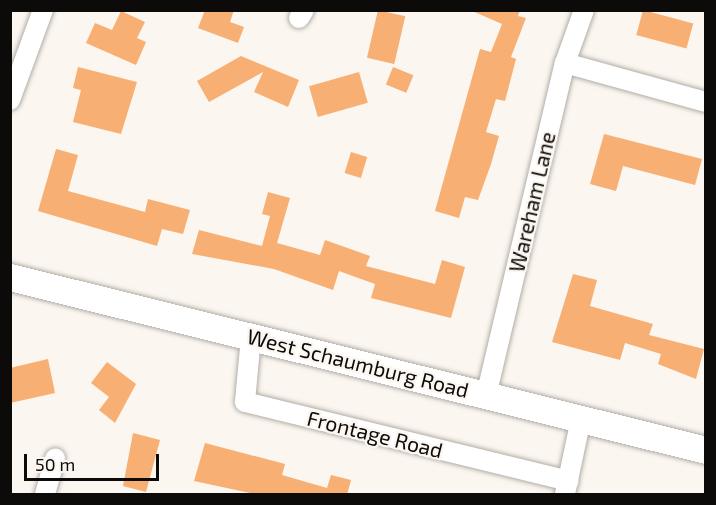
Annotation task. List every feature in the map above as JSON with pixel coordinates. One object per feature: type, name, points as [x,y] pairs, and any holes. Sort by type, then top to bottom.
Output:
[{"type":"main road","name":"West Schaumburg Road","points":[[10,277],[705,450]]},
{"type":"street","points":[[10,100],[43,10]]},
{"type":"street","name":"Wareham Lane","points":[[486,396],[565,63],[584,10]]},
{"type":"street","points":[[565,63],[705,102]]},
{"type":"street","name":"Frontage Road","points":[[251,337],[245,402],[567,488]]},
{"type":"street","points":[[567,488],[581,419]]},
{"type":"street","points":[[45,495],[55,458]]},
{"type":"building","points":[[205,10],[234,10],[230,22],[244,27],[238,43],[198,28]]},
{"type":"building","points":[[378,10],[405,16],[394,64],[367,58]]},
{"type":"building","points":[[470,10],[520,10],[518,16],[526,18],[511,57],[516,59],[505,101],[496,99],[486,132],[499,136],[491,164],[478,200],[465,197],[459,218],[435,211],[480,49],[491,52],[502,24]]},
{"type":"building","points":[[643,10],[693,23],[686,49],[636,35]]},
{"type":"building","points":[[121,11],[145,22],[137,38],[146,42],[136,65],[86,43],[95,23],[112,30]]},
{"type":"building","points":[[241,56],[299,80],[288,107],[254,92],[263,72],[209,102],[197,81]]},
{"type":"building","points":[[78,67],[137,82],[121,134],[73,122],[81,90],[73,88]]},
{"type":"building","points":[[393,67],[413,75],[406,93],[386,85]]},
{"type":"building","points":[[359,72],[368,103],[318,117],[309,86]]},
{"type":"building","points":[[604,134],[702,159],[695,185],[623,166],[616,191],[590,184]]},
{"type":"building","points":[[56,149],[78,155],[68,191],[145,212],[148,199],[190,210],[183,234],[162,229],[157,246],[38,211]]},
{"type":"building","points":[[351,152],[367,157],[361,178],[345,173]]},
{"type":"building","points":[[268,192],[290,198],[277,243],[320,255],[325,240],[370,256],[366,266],[435,284],[442,260],[465,267],[451,318],[371,298],[375,284],[339,271],[333,290],[274,269],[192,254],[199,230],[262,246],[270,216],[262,214]]},
{"type":"building","points":[[573,274],[597,280],[590,306],[653,324],[649,335],[704,349],[696,379],[658,364],[661,354],[625,343],[620,360],[552,342]]},
{"type":"building","points":[[48,359],[55,393],[10,403],[10,368]]},
{"type":"building","points":[[107,362],[136,384],[115,423],[99,410],[109,397],[91,383]]},
{"type":"building","points":[[133,433],[160,440],[146,492],[123,486]]},
{"type":"building","points":[[205,443],[285,464],[282,475],[327,488],[331,475],[351,480],[347,495],[259,495],[194,481]]}]
